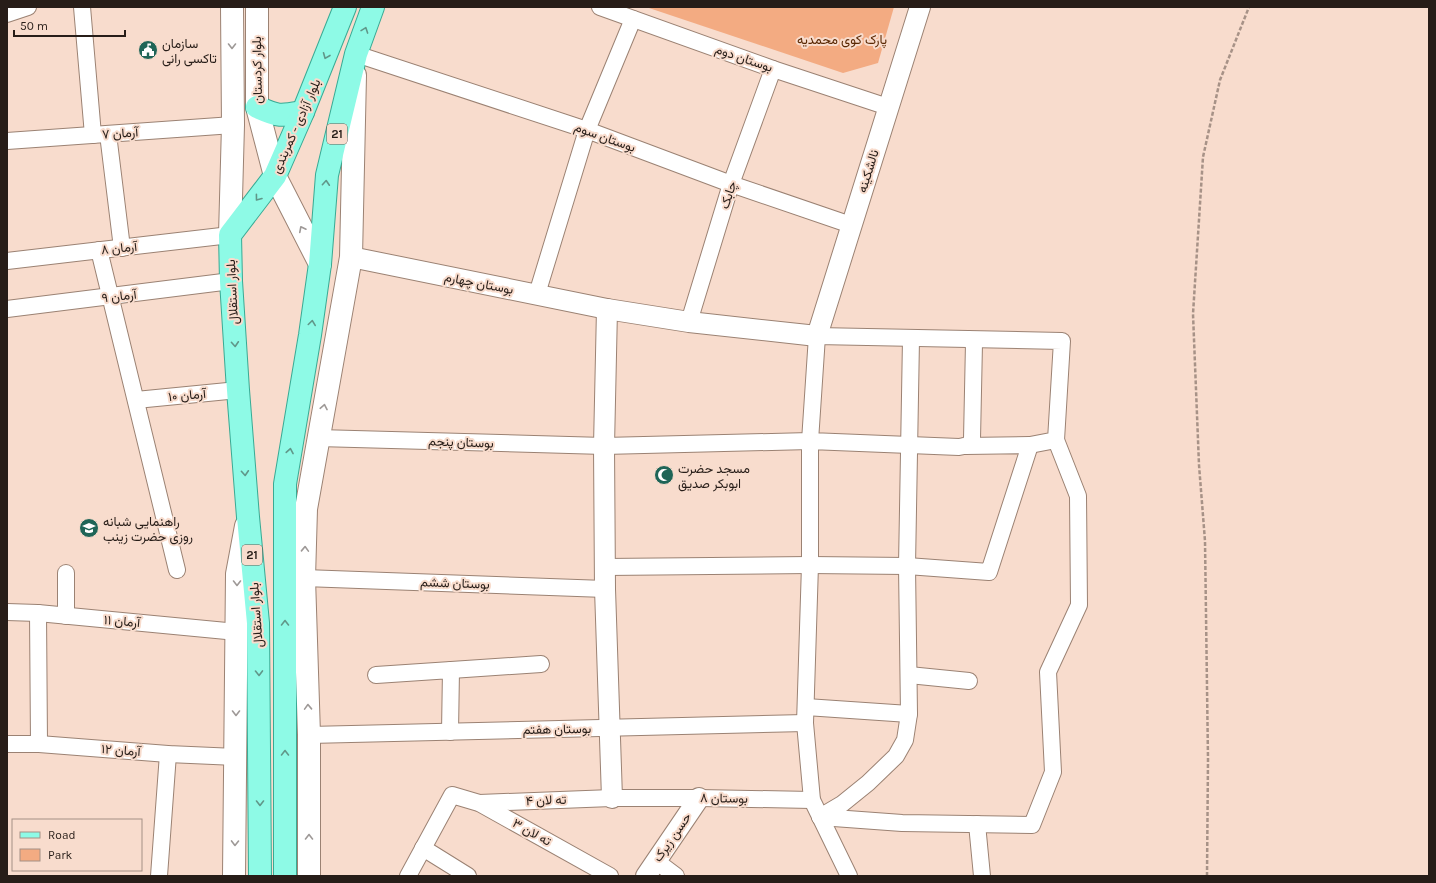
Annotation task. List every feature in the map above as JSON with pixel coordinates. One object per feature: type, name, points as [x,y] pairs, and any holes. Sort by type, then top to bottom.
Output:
[{"type":"main road","name":"بلوار کردستان","points":[[230,235],[233,124],[232,7]]},
{"type":"main road","name":"بلوار کردستان","points":[[256,7],[257,108],[275,176],[320,264]]},
{"type":"main road","name":"بلوار آزادی - کمربندی","points":[[230,235],[275,176],[303,112],[345,7]]},
{"type":"main road","name":"21","points":[[320,264],[327,176],[356,54],[373,7]]},
{"type":"main road","points":[[309,876],[309,735],[304,578],[306,509],[352,257],[356,54]]},
{"type":"main road","points":[[257,108],[274,115],[282,116],[303,112]]},
{"type":"main road","name":"بلوار استقلال","points":[[230,235],[231,281],[238,390],[258,623],[260,876]]},
{"type":"main road","name":"بلوار استقلال","points":[[285,876],[285,484],[310,335],[320,264]]},
{"type":"main road","points":[[234,876],[237,574],[248,517]]},
{"type":"street","points":[[7,14],[28,7]]},
{"type":"street","points":[[82,7],[101,134],[122,248]]},
{"type":"street","name":"بوستان دوم","points":[[600,7],[773,69],[888,107]]},
{"type":"street","name":"نالشکینه","points":[[817,336],[920,7]]},
{"type":"street","points":[[537,294],[587,130],[632,19]]},
{"type":"street","name":"بوستان سوم","points":[[356,54],[587,130],[731,184],[851,225]]},
{"type":"street","name":"چابک","points":[[689,322],[731,184],[773,69]]},
{"type":"street","name":"آرمان ۷","points":[[7,141],[233,124]]},
{"type":"street","name":"آرمان ۸","points":[[7,261],[230,235]]},
{"type":"street","points":[[99,250],[177,570]]},
{"type":"street","name":"بوستان چهارم","points":[[352,257],[607,309],[689,322],[817,336]]},
{"type":"street","name":"آرمان ۹","points":[[7,309],[231,281]]},
{"type":"street","points":[[607,309],[604,446],[605,567],[612,798]]},
{"type":"street","points":[[820,817],[902,823],[1032,825],[1053,772],[1048,672],[1078,605],[1078,496],[1056,440],[1062,341],[817,336],[810,441],[810,565],[805,724],[812,800],[820,817],[849,876]]},
{"type":"street","points":[[820,817],[842,804],[868,783],[896,756],[905,740],[909,714],[907,566],[910,339]]},
{"type":"street","points":[[965,446],[969,445],[972,439],[974,343],[968,339]]},
{"type":"street","name":"آرمان ۱۰","points":[[136,400],[238,390]]},
{"type":"street","name":"بوستان پنجم","points":[[318,438],[604,446],[810,441],[944,447],[1030,445],[1056,440]]},
{"type":"street","points":[[605,567],[810,565],[907,566],[989,572],[1030,445]]},
{"type":"street","points":[[66,573],[66,616]]},
{"type":"street","name":"بوستان ششم","points":[[304,578],[606,589]]},
{"type":"street","name":"آرمان ۱۱","points":[[7,612],[38,613],[237,632]]},
{"type":"street","points":[[38,613],[39,744]]},
{"type":"street","points":[[376,675],[541,664]]},
{"type":"street","points":[[450,732],[451,670]]},
{"type":"street","points":[[909,674],[969,681]]},
{"type":"street","points":[[806,707],[909,714]]},
{"type":"street","name":"بوستان هفتم","points":[[309,735],[805,724]]},
{"type":"street","name":"آرمان ۱۲","points":[[7,744],[39,744],[168,754],[236,757]]},
{"type":"street","points":[[159,876],[168,754]]},
{"type":"street","name":"ته لان ۳","points":[[423,848],[452,795],[480,803],[610,876]]},
{"type":"street","name":"بوستان ۸","points":[[612,798],[812,800]]},
{"type":"street","name":"ته لان ۴","points":[[480,803],[612,798]]},
{"type":"street","name":"حسن زیرک","points":[[651,868],[699,798]]},
{"type":"street","points":[[977,824],[982,876]]},
{"type":"street","points":[[408,876],[423,848],[468,876]]},
{"type":"street","points":[[651,868],[676,876]]},
{"type":"path","points":[[1207,876],[1208,759],[1205,548],[1199,465],[1193,314],[1203,157],[1220,80],[1250,7]]},
{"type":"green space","name":"پارک کوی محمدیه","points":[[646,7],[894,7],[878,63],[843,73]]},
{"type":"place","name":"سازمان تاکسی رانی","points":[[148,50]]},
{"type":"place","name":"مسجد حضرت ابوبکر صدیق","points":[[664,475]]},
{"type":"place","name":"راهنمایی شبانه روزی حضرت زینب","points":[[89,528]]}]
